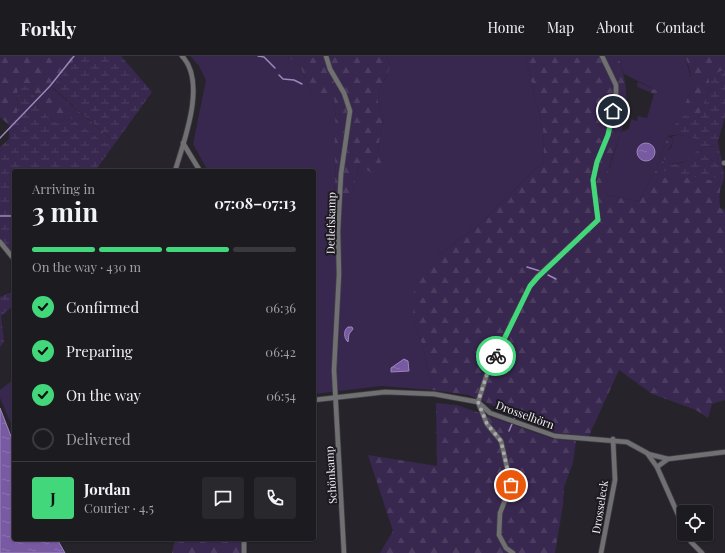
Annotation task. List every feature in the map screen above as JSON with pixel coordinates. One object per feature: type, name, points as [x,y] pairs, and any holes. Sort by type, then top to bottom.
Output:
[{"type":"street","points":[[176,169],[193,100],[194,82],[186,60],[182,56]]},
{"type":"street","name":"Detlefskamp","points":[[326,56],[330,69],[344,93],[350,111],[341,174],[339,224],[340,274],[334,370],[336,396]]},
{"type":"street","points":[[513,553],[506,548],[499,535],[500,513],[511,485],[503,448],[501,441],[487,424],[478,402],[488,371],[530,286],[598,220],[593,180],[597,162],[608,135],[616,99],[616,84],[602,56]]},
{"type":"street","points":[[183,143],[199,169]]},
{"type":"street","points":[[0,242],[12,256]]},
{"type":"street","name":"Drosselhörn","points":[[316,400],[336,396],[385,392],[434,394],[478,402],[490,413],[556,436],[627,442],[647,453],[658,467],[677,512]]},
{"type":"street","name":"Schönkamp","points":[[336,396],[344,553]]},
{"type":"street","name":"Drosseleck","points":[[601,553],[615,480],[612,440]]},
{"type":"street","points":[[647,453],[668,459],[725,452]]},
{"type":"street","points":[[658,467],[668,459]]},
{"type":"street","points":[[244,541],[244,553]]},
{"type":"street","points":[[690,541],[702,553]]},
{"type":"green space","points":[[0,56],[78,56],[52,88],[111,139],[106,143],[70,118],[56,123],[39,108],[32,89],[18,84],[17,113],[9,125],[0,117]]},
{"type":"green space","points":[[78,56],[121,56],[152,92],[96,169],[12,169],[12,257],[0,242],[0,147],[9,139],[9,125],[17,113],[18,83],[32,89],[39,108],[56,123],[70,118],[106,143],[111,139],[52,87]]},
{"type":"green space","points":[[190,56],[288,56],[301,68],[312,94],[334,97],[336,118],[334,196],[353,190],[359,164],[377,153],[384,116],[378,103],[378,97],[381,85],[391,66],[386,56],[525,56],[543,129],[544,161],[477,226],[433,259],[413,322],[423,346],[432,390],[382,386],[316,394],[316,169],[207,169],[193,144],[206,80],[199,66]]},
{"type":"green space","points":[[288,56],[386,56],[391,66],[381,85],[378,97],[378,103],[384,116],[377,153],[383,167],[377,177],[359,164],[353,190],[348,198],[334,196],[334,98],[312,94],[301,68]]},
{"type":"green space","points":[[525,56],[618,56],[625,82],[627,99],[623,126],[611,160],[607,177],[606,195],[639,201],[656,170],[668,136],[673,139],[663,161],[710,180],[724,173],[724,179],[720,188],[720,208],[725,210],[725,400],[712,404],[708,418],[696,410],[652,394],[619,370],[589,436],[556,433],[469,395],[432,390],[423,346],[413,322],[414,289],[433,259],[477,226],[544,161],[543,129]]},
{"type":"green space","points":[[618,56],[685,56],[693,85],[668,136],[656,170],[639,201],[606,195],[605,181],[621,132],[629,129],[631,119],[637,121],[638,116],[647,118],[654,94],[658,91],[624,74]]},
{"type":"green space","points":[[685,56],[725,56],[725,71],[721,71],[710,87],[700,114],[682,117],[674,124],[688,99],[690,92],[691,76]]},
{"type":"green space","points":[[725,71],[725,117],[718,141],[724,173],[710,180],[663,171],[664,156],[667,161],[678,164],[690,159],[698,149],[699,143],[696,139],[679,134],[668,136],[673,126],[680,118],[688,114],[700,113],[710,87],[708,76]],"holes":[[[715,146],[719,165],[701,153],[702,147]]]},
{"type":"green space","points":[[638,82],[658,91],[657,93],[654,94],[638,87]]},
{"type":"green space","points":[[679,134],[696,139],[699,143],[699,148],[695,156],[677,163],[669,163],[665,161],[664,155],[672,146],[673,139],[671,137]]},
{"type":"green space","points":[[715,146],[719,165],[701,153],[702,147]]},
{"type":"green space","points":[[12,292],[12,307],[1,316],[4,342],[0,347],[0,297]]},
{"type":"green space","points":[[12,381],[12,426],[0,398],[0,390]]},
{"type":"green space","points":[[436,403],[457,405],[553,439],[576,441],[573,463],[564,487],[563,505],[555,553],[380,553],[393,531],[368,455],[437,466]]},
{"type":"green space","points":[[175,541],[242,541],[242,553],[172,553]]},
{"type":"water","points":[[646,143],[652,146],[655,152],[652,158],[646,161],[640,158],[637,152],[640,146]]},
{"type":"water","points":[[348,327],[352,327],[353,329],[349,334],[348,342],[346,339],[345,330]]},
{"type":"water","points":[[404,359],[408,361],[409,371],[391,372],[391,368]]},
{"type":"water","points":[[0,408],[12,439],[12,541],[58,541],[65,553],[0,553]]},
{"type":"waterway","points":[[0,138],[50,86],[74,56]]},
{"type":"waterway","points":[[258,56],[264,57],[275,68]]},
{"type":"waterway","points":[[279,75],[283,79],[294,80],[302,84]]},
{"type":"waterway","points":[[0,216],[12,216]]},
{"type":"waterway","points":[[527,267],[540,271]]},
{"type":"waterway","points":[[548,275],[556,279]]},
{"type":"waterway","points":[[514,419],[516,414]]},
{"type":"waterway","points":[[509,431],[512,424]]},
{"type":"way so far","points":[[496,356],[488,371],[478,402],[487,424],[501,441],[511,485]]},
{"type":"route","points":[[496,356],[530,286],[567,248],[598,220],[594,200],[593,180],[597,162],[608,135],[613,111]]}]
